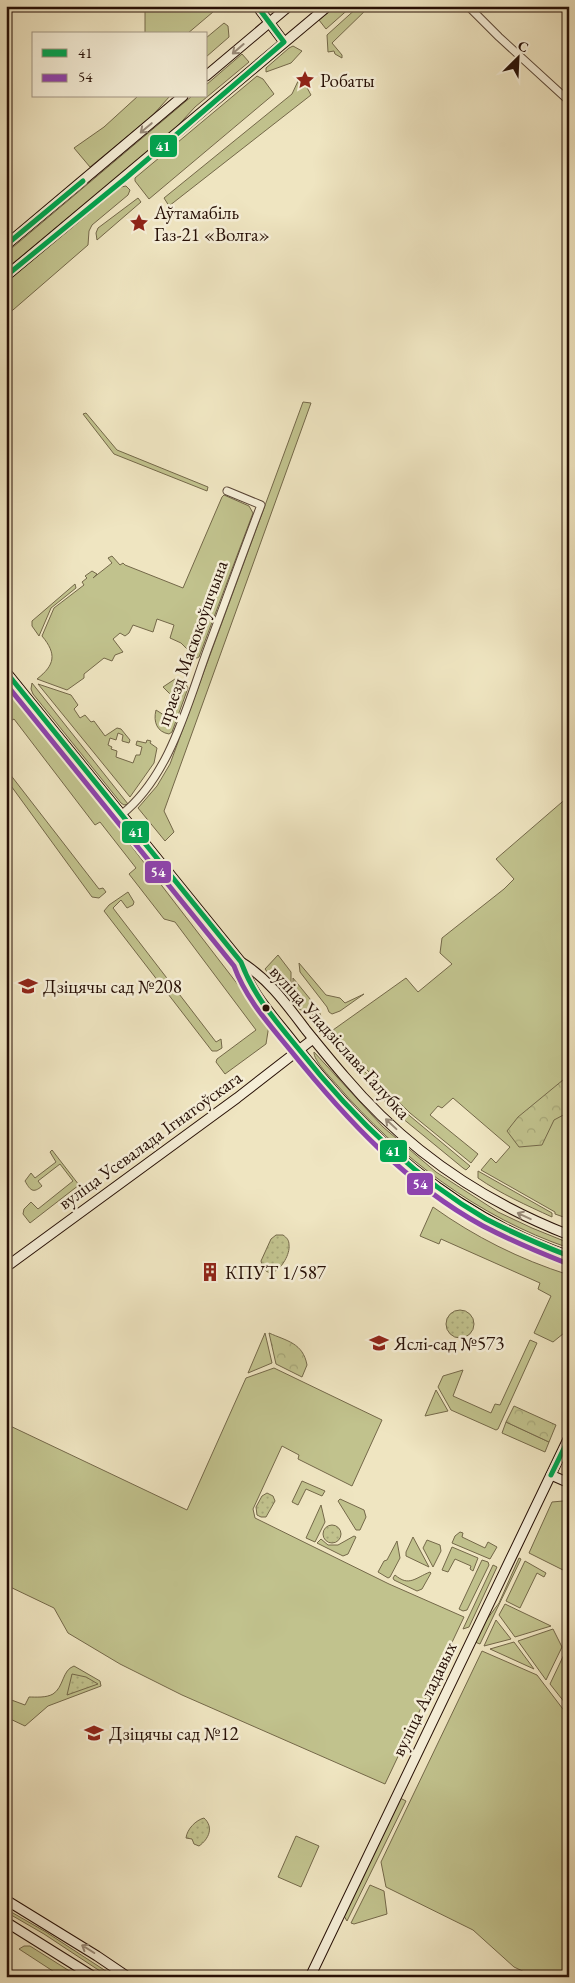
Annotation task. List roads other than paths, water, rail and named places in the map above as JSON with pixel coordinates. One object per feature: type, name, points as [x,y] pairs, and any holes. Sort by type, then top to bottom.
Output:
[{"type":"main road","points":[[257,6],[284,42]]},
{"type":"main road","points":[[208,74],[289,6]]},
{"type":"main road","points":[[6,276],[127,177],[328,6]]},
{"type":"main road","points":[[6,245],[181,98]]},
{"type":"main road","name":"вуліца Уладзіслава Галубка","points":[[6,672],[241,962],[266,981],[313,1039],[370,1104],[399,1132],[464,1182],[501,1204],[569,1235]]},
{"type":"main road","points":[[6,694],[17,686]]},
{"type":"main road","name":"вуліца Уладзіслава Галубка","points":[[241,962],[252,990],[299,1050],[360,1122],[390,1150],[424,1178],[467,1208],[499,1227],[529,1242],[569,1256]]},
{"type":"main road","name":"вуліца Усевалада Ігнатоўскага","points":[[6,1267],[189,1134],[313,1039]]},
{"type":"main road","name":"вуліца Аладавых","points":[[310,1977],[569,1437]]},
{"type":"main road","points":[[551,1475],[569,1483]]},
{"type":"main road","points":[[6,1900],[98,1956],[128,1977]]},
{"type":"main road","points":[[6,1922],[94,1977]]},
{"type":"street","points":[[468,6],[498,38],[569,101]]},
{"type":"street","name":"праезд Масюкоўшчына","points":[[121,814],[141,797],[171,747],[261,505],[227,491]]},
{"type":"place","name":"Робаты","points":[[305,80]]},
{"type":"place","name":"Аўтамабіль Газ-21 «Волга»","points":[[139,223]]},
{"type":"place","name":"Дзіцячы сад №208","points":[[28,986]]},
{"type":"place","name":"КПУТ 1/587","points":[[210,1272]]},
{"type":"place","name":"Яслі-сад №573","points":[[379,1343]]},
{"type":"place","name":"Дзіцячы сад №12","points":[[94,1733]]}]
